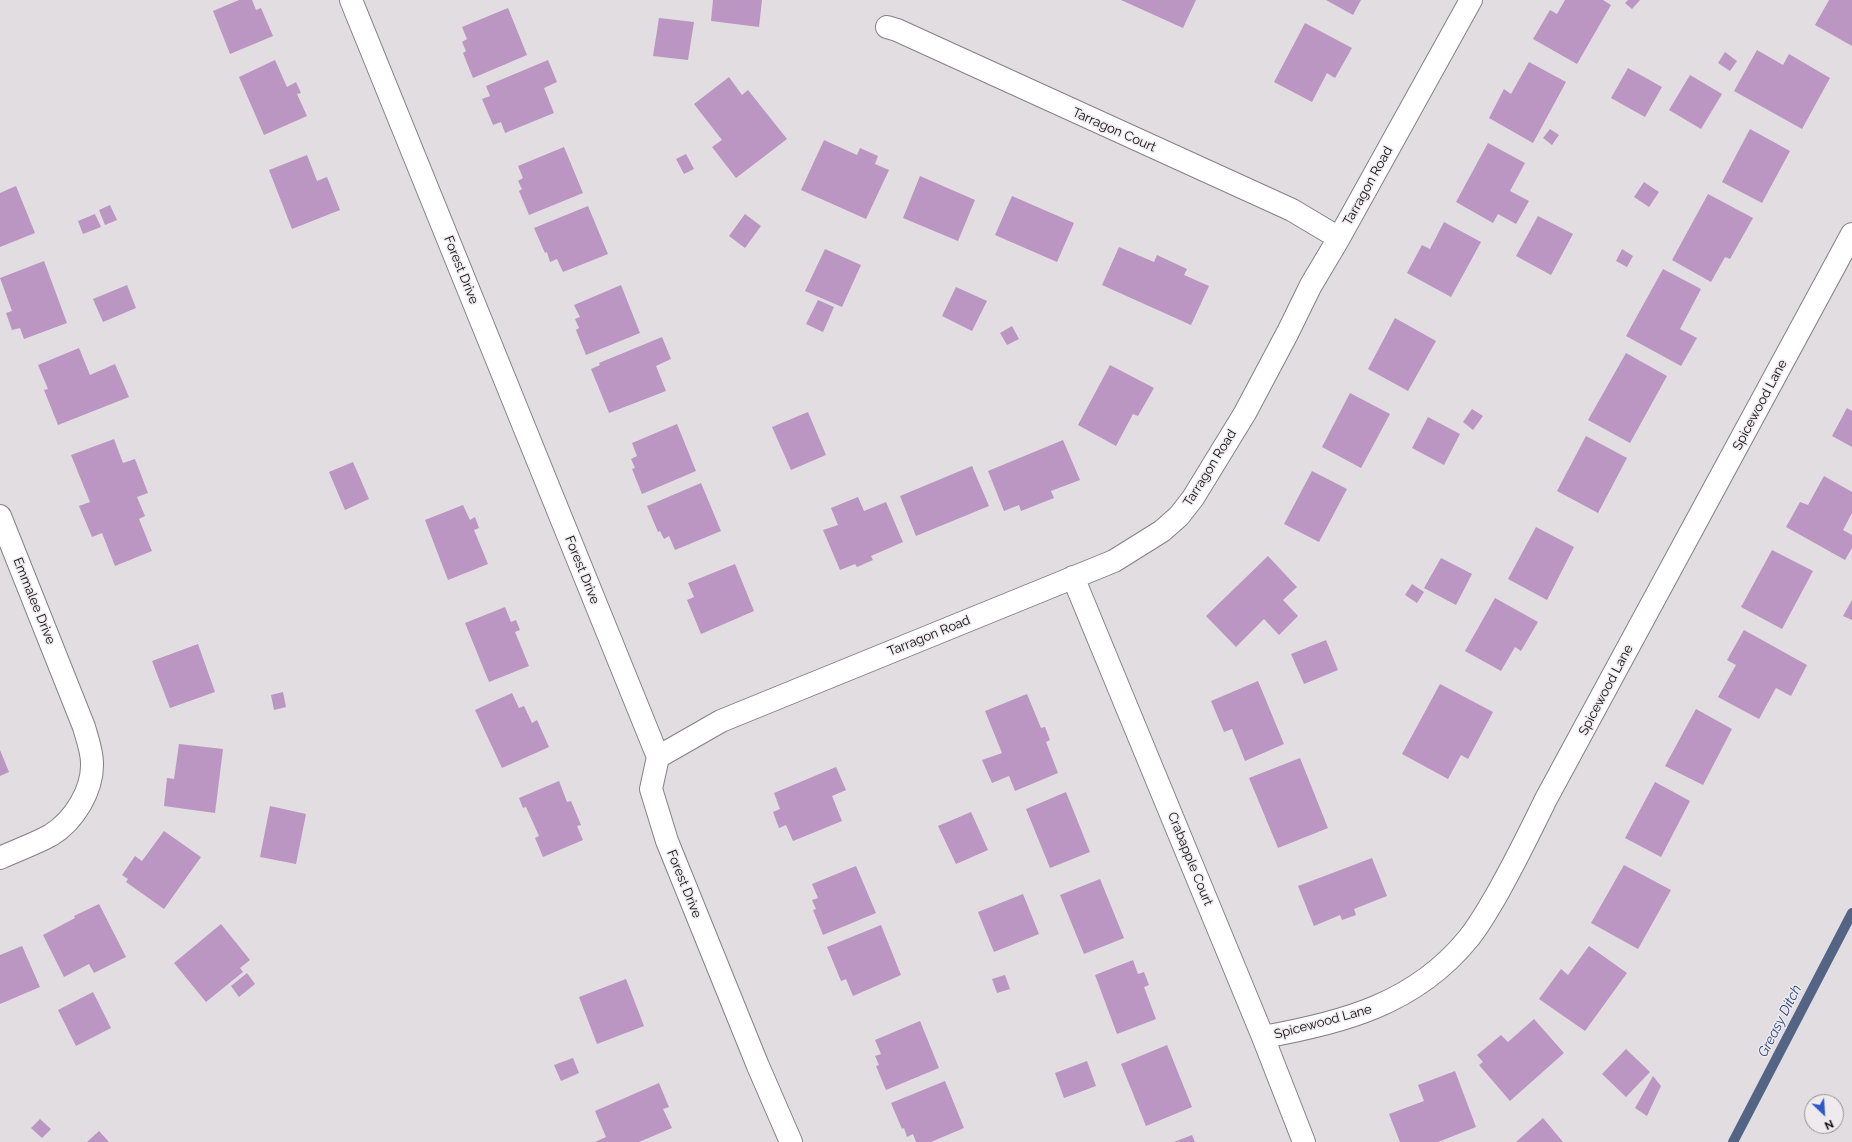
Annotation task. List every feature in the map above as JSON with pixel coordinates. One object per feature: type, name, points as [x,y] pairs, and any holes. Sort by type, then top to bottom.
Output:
[{"type":"street","name":"Forest Drive","points":[[351,0],[658,757],[651,789],[667,841],[755,1059],[791,1142]]},
{"type":"street","name":"Tarragon Road","points":[[658,757],[721,721],[1114,560],[1162,531],[1179,516],[1193,498],[1245,413],[1311,285],[1339,238],[1471,0]]},
{"type":"street","name":"Tarragon Court","points":[[887,27],[897,30],[1292,210],[1339,238]]},
{"type":"street","name":"Spicewood Lane","points":[[1263,1037],[1296,1031],[1340,1020],[1380,1007],[1432,977],[1468,940],[1511,870],[1546,799],[1852,234]]},
{"type":"street","name":"Emmalee Drive","points":[[0,516],[84,726],[92,763],[90,781],[83,801],[71,817],[52,835],[0,858]]},
{"type":"street","name":"Crabapple Court","points":[[1074,577],[1263,1037],[1304,1142]]},
{"type":"building","points":[[239,0],[252,0],[256,10],[261,8],[273,36],[230,54],[213,11]]},
{"type":"building","points":[[713,0],[762,0],[759,27],[711,21]]},
{"type":"building","points":[[1121,0],[1196,0],[1183,28]]},
{"type":"building","points":[[1326,0],[1361,0],[1353,15]]},
{"type":"building","points":[[1565,0],[1603,0],[1611,5],[1577,64],[1533,39],[1550,10],[1557,14]]},
{"type":"building","points":[[1628,0],[1640,0],[1632,9],[1625,3]]},
{"type":"building","points":[[1829,0],[1852,0],[1852,46],[1815,25]]},
{"type":"building","points":[[508,8],[527,55],[473,78],[463,53],[466,51],[462,42],[467,39],[462,27]]},
{"type":"building","points":[[659,18],[694,22],[688,60],[653,56]]},
{"type":"building","points":[[1305,23],[1352,48],[1335,78],[1327,73],[1312,102],[1274,82]]},
{"type":"building","points":[[1757,50],[1783,65],[1789,54],[1830,78],[1802,129],[1734,91]]},
{"type":"building","points":[[1725,52],[1737,61],[1730,71],[1718,63]]},
{"type":"building","points":[[275,60],[287,87],[296,82],[301,93],[297,94],[307,116],[264,135],[239,77]]},
{"type":"building","points":[[548,60],[557,82],[544,88],[554,113],[505,133],[501,122],[493,125],[482,99],[490,96],[486,86]]},
{"type":"building","points":[[1529,62],[1566,82],[1533,143],[1489,118],[1504,89],[1511,94]]},
{"type":"building","points":[[1628,68],[1662,87],[1645,117],[1611,98]]},
{"type":"building","points":[[1690,75],[1722,94],[1701,129],[1669,110]]},
{"type":"building","points":[[729,77],[742,95],[748,90],[787,139],[736,178],[712,147],[722,140],[694,104]]},
{"type":"building","points":[[1550,129],[1559,135],[1552,145],[1543,138]]},
{"type":"building","points":[[1750,129],[1790,151],[1762,203],[1722,182]]},
{"type":"building","points":[[824,140],[857,155],[860,148],[878,156],[875,164],[889,170],[866,219],[801,190]]},
{"type":"building","points":[[1488,143],[1525,163],[1510,191],[1529,201],[1516,224],[1498,214],[1493,223],[1456,202]]},
{"type":"building","points":[[564,147],[583,193],[529,215],[519,191],[522,189],[518,181],[523,178],[518,166]]},
{"type":"building","points":[[686,154],[694,169],[684,174],[676,159]]},
{"type":"building","points":[[307,155],[317,181],[327,177],[340,210],[292,229],[269,170]]},
{"type":"building","points":[[920,176],[975,200],[958,241],[903,218]]},
{"type":"building","points":[[1644,182],[1659,192],[1649,207],[1634,197]]},
{"type":"building","points":[[16,186],[35,233],[0,247],[0,193]]},
{"type":"building","points":[[1708,194],[1753,218],[1730,259],[1725,257],[1711,282],[1672,260]]},
{"type":"building","points":[[1012,196],[1074,223],[1057,262],[995,235]]},
{"type":"building","points":[[110,205],[117,220],[105,225],[99,210]]},
{"type":"building","points":[[588,206],[608,254],[563,272],[557,259],[550,262],[547,252],[545,253],[534,228]]},
{"type":"building","points":[[95,214],[101,227],[83,234],[78,221]]},
{"type":"building","points":[[745,214],[761,226],[745,248],[729,236]]},
{"type":"building","points":[[1538,216],[1573,234],[1551,275],[1516,256]]},
{"type":"building","points":[[1444,222],[1481,242],[1451,297],[1407,273],[1422,245],[1430,249]]},
{"type":"building","points":[[1119,247],[1154,262],[1157,255],[1187,269],[1184,275],[1209,286],[1191,325],[1102,285]]},
{"type":"building","points":[[825,249],[861,265],[842,307],[805,291]]},
{"type":"building","points":[[1622,249],[1633,256],[1627,267],[1616,261]]},
{"type":"building","points":[[44,261],[67,323],[24,339],[20,328],[12,330],[6,313],[12,311],[0,278]]},
{"type":"building","points":[[1663,269],[1701,289],[1680,329],[1697,338],[1681,366],[1626,336]]},
{"type":"building","points":[[127,285],[136,308],[103,322],[93,299]]},
{"type":"building","points":[[621,285],[640,333],[586,355],[576,330],[579,328],[575,319],[580,317],[574,305]]},
{"type":"building","points":[[956,287],[987,301],[972,331],[942,316]]},
{"type":"building","points":[[818,300],[834,307],[823,332],[806,324]]},
{"type":"building","points":[[1395,318],[1436,341],[1408,391],[1368,369]]},
{"type":"building","points":[[1012,326],[1019,339],[1007,345],[1000,333]]},
{"type":"building","points":[[662,337],[671,359],[656,366],[666,391],[609,413],[591,369],[600,365],[599,363]]},
{"type":"building","points":[[79,348],[90,375],[115,364],[129,397],[58,425],[44,390],[48,389],[38,365]]},
{"type":"building","points":[[1626,353],[1667,376],[1630,443],[1588,420]]},
{"type":"building","points":[[1110,365],[1154,388],[1138,416],[1133,414],[1116,446],[1078,425]]},
{"type":"building","points":[[1350,393],[1390,414],[1361,468],[1322,447]]},
{"type":"building","points":[[1847,408],[1852,411],[1852,447],[1832,436]]},
{"type":"building","points":[[1472,409],[1483,416],[1473,430],[1463,422]]},
{"type":"building","points":[[808,412],[826,455],[791,470],[772,427]]},
{"type":"building","points":[[1428,417],[1460,434],[1444,465],[1412,448]]},
{"type":"building","points":[[677,424],[696,471],[642,494],[632,469],[635,468],[631,459],[637,456],[632,443]]},
{"type":"building","points":[[1586,436],[1627,458],[1598,513],[1557,491]]},
{"type":"building","points":[[114,439],[123,463],[135,459],[148,493],[137,497],[145,516],[139,519],[152,551],[115,566],[102,533],[92,537],[79,506],[90,502],[71,455]]},
{"type":"building","points":[[1063,440],[1080,480],[1051,491],[1054,498],[1021,511],[1019,505],[1004,511],[988,471]]},
{"type":"building","points":[[353,462],[369,499],[345,510],[329,472]]},
{"type":"building","points":[[972,466],[989,506],[916,536],[900,496]]},
{"type":"building","points":[[1312,471],[1347,489],[1319,542],[1284,524]]},
{"type":"building","points":[[1824,476],[1852,492],[1852,513],[1843,530],[1852,535],[1852,548],[1845,560],[1786,527],[1800,502],[1808,505]]},
{"type":"building","points":[[701,483],[721,531],[675,550],[669,536],[664,539],[660,531],[658,532],[647,506]]},
{"type":"building","points":[[858,497],[864,511],[886,502],[903,542],[871,556],[873,560],[857,567],[855,564],[840,570],[823,530],[838,525],[831,508]]},
{"type":"building","points":[[463,505],[470,520],[475,517],[479,528],[474,530],[488,564],[448,580],[425,520]]},
{"type":"building","points":[[1536,527],[1574,547],[1547,600],[1508,579]]},
{"type":"building","points":[[1772,550],[1813,571],[1782,629],[1741,607]]},
{"type":"building","points":[[1268,556],[1297,587],[1283,600],[1298,616],[1279,635],[1264,619],[1236,647],[1206,616]]},
{"type":"building","points":[[1441,558],[1472,574],[1456,605],[1424,588]]},
{"type":"building","points":[[735,564],[754,611],[701,634],[687,600],[694,597],[688,583]]},
{"type":"building","points":[[1412,584],[1424,592],[1417,603],[1405,595]]},
{"type":"building","points":[[1495,598],[1538,622],[1521,651],[1515,647],[1501,671],[1465,651]]},
{"type":"building","points":[[1852,600],[1852,620],[1843,616]]},
{"type":"building","points":[[505,607],[511,622],[516,620],[520,630],[515,632],[529,666],[489,682],[465,623]]},
{"type":"building","points":[[1744,630],[1807,665],[1791,696],[1776,688],[1759,719],[1718,697],[1736,665],[1727,660]]},
{"type":"building","points":[[1326,640],[1338,670],[1304,684],[1291,654]]},
{"type":"building","points":[[198,644],[215,692],[170,708],[152,661]]},
{"type":"building","points":[[1258,681],[1284,744],[1245,761],[1232,729],[1224,732],[1211,701]]},
{"type":"building","points":[[1440,684],[1493,712],[1468,759],[1461,755],[1448,779],[1402,754]]},
{"type":"building","points":[[283,692],[286,707],[274,710],[271,695]]},
{"type":"building","points":[[512,693],[519,708],[524,706],[532,723],[537,720],[549,747],[502,768],[475,710]]},
{"type":"building","points":[[1027,694],[1041,728],[1045,727],[1050,740],[1046,742],[1058,773],[1015,791],[1009,776],[992,783],[982,760],[1002,753],[985,711]]},
{"type":"building","points":[[1696,709],[1732,729],[1703,785],[1665,766]]},
{"type":"building","points":[[179,744],[223,749],[215,813],[164,806],[167,778],[174,779]]},
{"type":"building","points":[[0,750],[9,772],[0,776]]},
{"type":"building","points":[[1300,758],[1328,828],[1278,848],[1249,778]]},
{"type":"building","points":[[836,767],[846,790],[832,796],[842,821],[793,841],[786,825],[779,828],[773,812],[780,809],[774,793]]},
{"type":"building","points":[[559,781],[567,802],[571,801],[581,825],[577,826],[583,840],[543,857],[535,838],[539,836],[526,807],[523,808],[519,798]]},
{"type":"building","points":[[1655,782],[1690,801],[1661,857],[1625,838]]},
{"type":"building","points":[[1066,792],[1090,852],[1050,868],[1026,809]]},
{"type":"building","points":[[270,806],[306,814],[296,864],[260,857]]},
{"type":"building","points":[[971,812],[988,850],[956,864],[938,826]]},
{"type":"building","points":[[164,831],[201,857],[164,909],[126,882],[128,879],[122,875],[135,856],[142,861]]},
{"type":"building","points":[[1372,858],[1387,896],[1354,909],[1356,915],[1342,920],[1340,915],[1314,926],[1298,886]]},
{"type":"building","points":[[1624,865],[1671,890],[1638,949],[1591,923]]},
{"type":"building","points":[[856,866],[876,913],[823,935],[813,910],[816,909],[812,900],[818,898],[812,884]]},
{"type":"building","points":[[1100,879],[1124,938],[1084,954],[1060,895]]},
{"type":"building","points":[[1023,894],[1039,934],[994,952],[978,912]]},
{"type":"building","points":[[99,904],[126,957],[94,973],[89,964],[64,977],[43,935],[75,918],[74,916]]},
{"type":"building","points":[[221,924],[250,960],[240,968],[243,972],[206,1002],[174,963]]},
{"type":"building","points":[[881,925],[901,975],[853,996],[846,979],[841,981],[827,947]]},
{"type":"building","points":[[22,946],[40,987],[0,1004],[0,955]]},
{"type":"building","points":[[1589,946],[1627,973],[1585,1031],[1539,999],[1561,969],[1568,975]]},
{"type":"building","points":[[1133,960],[1138,974],[1144,972],[1149,985],[1144,987],[1156,1019],[1117,1034],[1095,975]]},
{"type":"building","points":[[247,973],[255,984],[239,997],[231,986]]},
{"type":"building","points":[[1005,975],[1010,989],[997,993],[992,979]]},
{"type":"building","points":[[626,979],[644,1026],[597,1044],[579,997]]},
{"type":"building","points":[[93,992],[111,1028],[76,1046],[58,1010]]},
{"type":"building","points":[[1534,1019],[1564,1053],[1510,1101],[1479,1065],[1483,1062],[1477,1055],[1501,1035],[1508,1042]]},
{"type":"building","points":[[920,1021],[939,1068],[886,1090],[876,1066],[879,1065],[875,1056],[881,1054],[875,1040]]},
{"type":"building","points":[[1167,1045],[1192,1107],[1146,1126],[1121,1064]]},
{"type":"building","points":[[1626,1049],[1650,1072],[1626,1097],[1602,1074]]},
{"type":"building","points":[[573,1058],[579,1073],[561,1081],[554,1065]]},
{"type":"building","points":[[1087,1061],[1096,1086],[1064,1098],[1055,1073]]},
{"type":"building","points":[[1455,1071],[1476,1127],[1438,1142],[1400,1142],[1389,1114],[1424,1101],[1418,1085]]},
{"type":"building","points":[[1653,1076],[1661,1086],[1647,1116],[1635,1108]]},
{"type":"building","points":[[945,1081],[964,1128],[931,1142],[916,1142],[913,1134],[907,1137],[891,1103]]},
{"type":"building","points":[[659,1083],[669,1107],[663,1109],[672,1128],[639,1142],[595,1142],[606,1137],[595,1111]]},
{"type":"building","points":[[1543,1118],[1563,1142],[1516,1142]]},
{"type":"building","points":[[40,1119],[51,1129],[42,1138],[31,1128]]},
{"type":"building","points":[[99,1131],[109,1142],[87,1142]]},
{"type":"building","points":[[1192,1135],[1195,1142],[1174,1142]]},
{"type":"waterway","name":"Greasy Ditch","points":[[1733,1142],[1852,913]]}]
